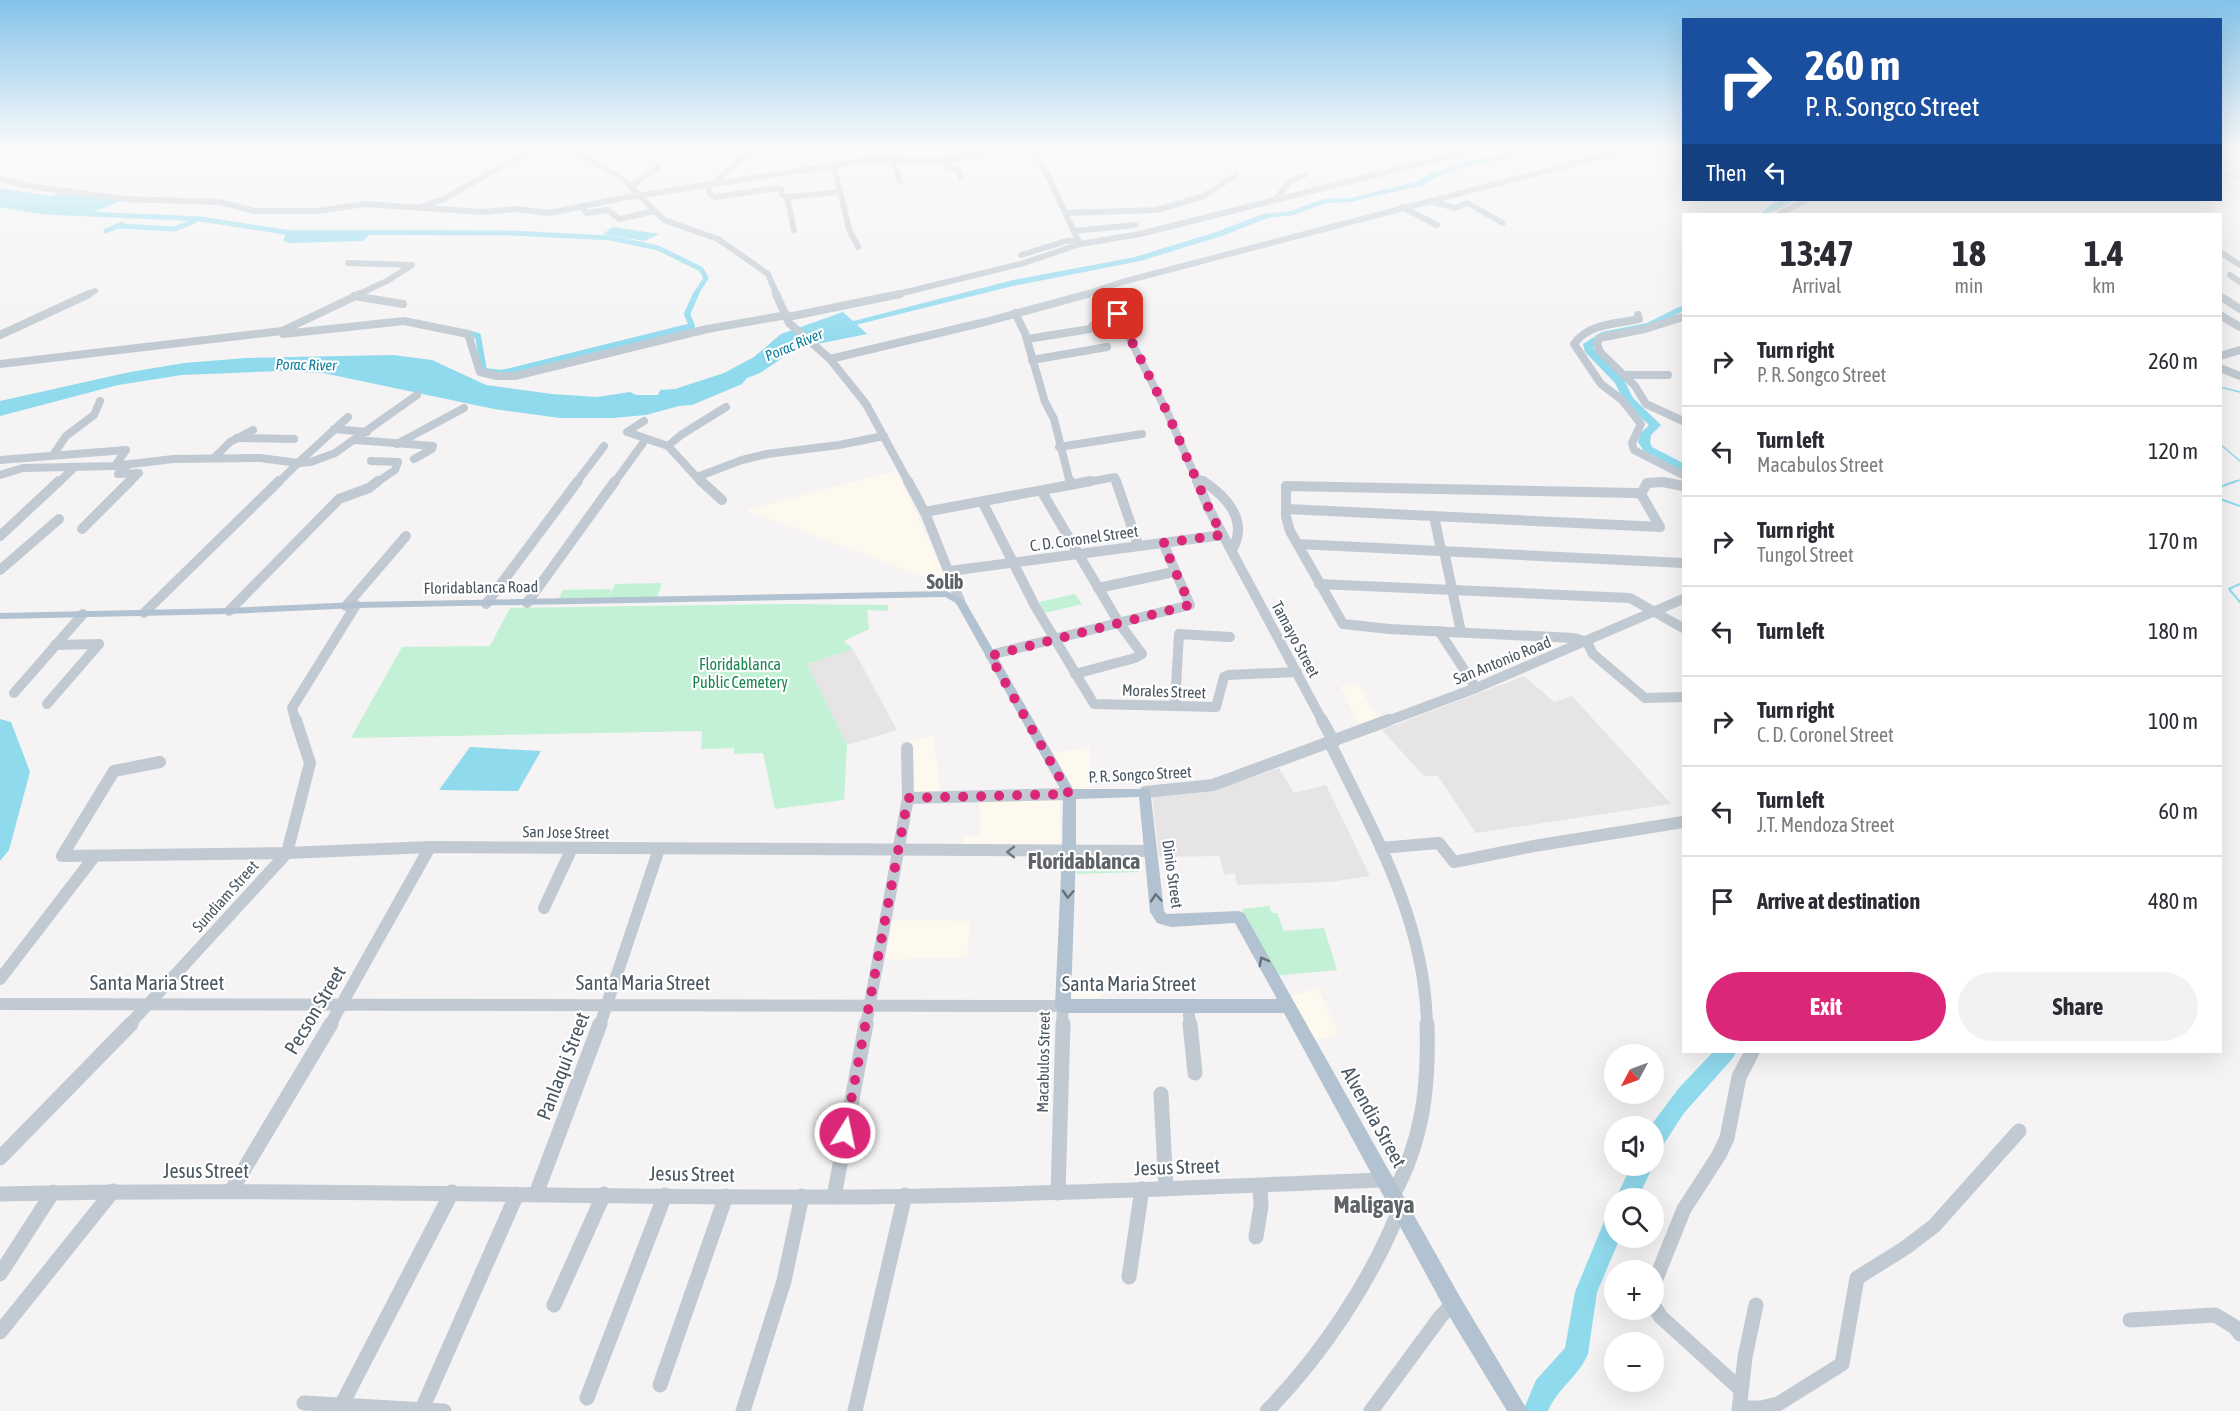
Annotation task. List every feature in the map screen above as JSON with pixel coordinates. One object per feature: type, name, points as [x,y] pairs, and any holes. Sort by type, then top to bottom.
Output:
[{"type":"main road","name":"Floridablanca Road","points":[[0,616],[230,611],[351,605],[934,593],[947,594],[960,601]]},
{"type":"main road","name":"Macabulos Street","points":[[960,601],[1069,794],[1063,1006]]},
{"type":"main road","name":"P. R. Songco Street","points":[[1069,794],[1145,792]]},
{"type":"main road","name":"Dinio Street","points":[[1145,792],[1157,912],[1162,919],[1171,921],[1239,917]]},
{"type":"main road","name":"Alvendia Street","points":[[1239,917],[1453,1304],[1514,1405]]},
{"type":"main road","name":"Santa Maria Street","points":[[1063,1006],[1287,1006]]},
{"type":"street","points":[[611,213],[620,219],[646,213]]},
{"type":"street","points":[[656,213],[680,228],[718,239],[768,274],[788,319],[830,359],[866,404],[925,512],[960,601]]},
{"type":"street","points":[[790,213],[794,230]]},
{"type":"street","points":[[845,213],[850,232],[858,247]]},
{"type":"street","points":[[1071,213],[1066,213],[1079,242]]},
{"type":"street","points":[[1021,255],[1066,241],[1079,242],[1140,234],[1225,213]]},
{"type":"street","points":[[830,359],[1015,313],[1380,213]]},
{"type":"street","points":[[1413,213],[1437,225]]},
{"type":"street","points":[[1485,213],[1503,223]]},
{"type":"street","points":[[1074,231],[1135,225]]},
{"type":"street","points":[[282,331],[283,334],[369,323],[414,322],[468,334],[480,372],[497,376],[515,376],[708,329],[788,319],[878,299],[1024,263],[1079,242]]},
{"type":"street","points":[[2222,253],[2240,265]]},
{"type":"street","points":[[0,364],[282,331],[387,281],[412,265],[348,263]]},
{"type":"street","points":[[2230,275],[2240,282]]},
{"type":"street","name":"Tamayo Street","points":[[1105,289],[1168,414],[1209,509],[1297,672],[1332,743],[1381,848],[1418,943],[1423,969],[1429,1044],[1427,1090],[1391,1233],[1376,1262],[1329,1336],[1267,1411]]},
{"type":"street","points":[[0,335],[95,291]]},
{"type":"street","points":[[354,296],[403,304]]},
{"type":"street","points":[[2223,298],[2240,309]]},
{"type":"street","points":[[1015,313],[1027,339],[1045,402],[1054,419],[1059,447],[1068,469],[1071,485]]},
{"type":"street","points":[[1638,315],[1639,320],[1589,329],[1579,336],[1574,344],[1601,384],[1622,400],[1641,424],[1632,443],[1634,450],[1682,475]]},
{"type":"street","points":[[2222,316],[2240,327]]},
{"type":"street","points":[[1682,317],[1645,329],[1599,338],[1597,344],[1600,352],[1626,375],[1646,404],[1682,421]]},
{"type":"street","points":[[1027,339],[1090,329],[1094,324]]},
{"type":"street","points":[[1032,360],[1107,347]]},
{"type":"street","points":[[2222,355],[2240,350]]},
{"type":"street","points":[[2222,369],[2240,376]]},
{"type":"street","points":[[1626,375],[1668,375]]},
{"type":"street","points":[[0,475],[22,468],[115,466],[173,459],[260,458],[298,462],[316,461],[337,453],[417,395]]},
{"type":"street","points":[[53,455],[66,436],[94,415],[100,401]]},
{"type":"street","points":[[668,446],[681,435],[726,407]]},
{"type":"street","points":[[397,444],[464,408]]},
{"type":"street","points":[[144,613],[298,462],[348,417]]},
{"type":"street","points":[[644,421],[627,432],[668,446],[722,500]]},
{"type":"street","points":[[334,429],[367,432]]},
{"type":"street","points":[[214,458],[237,438],[253,430]]},
{"type":"street","points":[[1059,447],[1112,436],[1142,434]]},
{"type":"street","points":[[697,477],[759,456],[839,446],[884,436]]},
{"type":"street","points":[[237,438],[294,439]]},
{"type":"street","points":[[356,440],[433,446],[432,449],[414,459]]},
{"type":"street","points":[[530,603],[643,443]]},
{"type":"street","points":[[486,604],[604,446]]},
{"type":"street","points":[[0,460],[126,450],[115,466]]},
{"type":"street","points":[[1650,459],[1663,482]]},
{"type":"street","points":[[230,611],[339,499],[369,488],[395,470],[398,462],[371,461]]},
{"type":"street","points":[[82,530],[139,473],[118,474],[129,464]]},
{"type":"street","points":[[0,536],[75,467]]},
{"type":"street","points":[[925,512],[1115,477],[1138,545]]},
{"type":"street","points":[[1197,478],[1209,484],[1237,519],[1239,537],[1232,550]]},
{"type":"street","points":[[1641,494],[1647,483],[1663,482],[1682,486]]},
{"type":"street","points":[[1641,494],[1286,486],[1285,521],[1292,538],[1298,544],[1343,624],[1574,638],[1587,642],[1593,654],[1645,698],[1682,697]]},
{"type":"street","points":[[982,503],[1011,563],[1075,674],[1142,654],[1119,623],[1041,492]]},
{"type":"street","points":[[1287,509],[1660,527],[1641,494]]},
{"type":"street","points":[[530,603],[599,510],[608,504]]},
{"type":"street","points":[[1434,516],[1461,632]]},
{"type":"street","points":[[0,570],[59,519]]},
{"type":"street","name":"C. D. Coronel Street","points":[[950,571],[1222,535]]},
{"type":"street","name":"Sundiam Street","points":[[0,1158],[149,1005],[287,853],[310,764],[292,708],[351,605],[406,536]]},
{"type":"street","points":[[990,656],[1053,638],[1190,605],[1163,543]]},
{"type":"street","points":[[1298,544],[1682,563]]},
{"type":"street","points":[[1098,588],[1174,572]]},
{"type":"street","points":[[1319,584],[1630,598],[1655,612],[1676,628],[1682,628]]},
{"type":"street","name":"San Antonio Road","points":[[1332,743],[1476,688],[1682,599]]},
{"type":"street","points":[[14,693],[83,614]]},
{"type":"street","points":[[1439,631],[1476,688]]},
{"type":"street","points":[[1174,705],[1179,634],[1230,637]]},
{"type":"street","points":[[47,704],[99,644],[55,645]]},
{"type":"street","name":"Morales Street","points":[[1075,674],[1094,704],[1216,707],[1224,677],[1228,675],[1297,672]]},
{"type":"street","name":"P. R. Songco Street","points":[[1145,792],[1213,785],[1332,743]]},
{"type":"street","points":[[834,1197],[908,798],[907,748]]},
{"type":"street","name":"San Jose Street","points":[[160,762],[114,771],[62,856],[287,853],[430,847],[1151,851]]},
{"type":"street","name":"P. R. Songco Street","points":[[908,798],[1069,794]]},
{"type":"street","points":[[1381,848],[1439,843],[1454,862],[1682,822]]},
{"type":"street","name":"Pecson Street","points":[[231,1191],[344,1003],[430,847]]},
{"type":"street","points":[[544,908],[572,848]]},
{"type":"street","name":"Panlaqui Street","points":[[536,1194],[608,1003],[659,849]]},
{"type":"street","points":[[0,980],[94,857]]},
{"type":"street","name":"Santa Maria Street","points":[[0,1004],[608,1003],[1063,1006]]},
{"type":"street","points":[[1188,1005],[1195,1072]]},
{"type":"street","name":"Macabulos Street","points":[[1058,1193],[1063,1006]]},
{"type":"street","points":[[1663,1260],[1684,1209],[1719,1155],[1727,1138],[1739,1077],[1751,1053]]},
{"type":"street","points":[[1161,1094],[1166,1189]]},
{"type":"street","points":[[1755,1305],[1746,1341],[1739,1388],[1739,1409],[1761,1408],[1778,1404],[1842,1365],[1857,1278],[1890,1258],[1934,1226],[2019,1131]]},
{"type":"street","name":"Jesus Street","points":[[0,1194],[231,1191],[834,1197],[1058,1193],[1384,1180]]},
{"type":"street","points":[[1256,1237],[1261,1206],[1260,1185]]},
{"type":"street","points":[[1129,1277],[1142,1189]]},
{"type":"street","points":[[0,1332],[113,1191]]},
{"type":"street","points":[[0,1274],[53,1192]]},
{"type":"street","points":[[342,1404],[452,1192]]},
{"type":"street","points":[[422,1409],[517,1194]]},
{"type":"street","points":[[554,1305],[604,1194]]},
{"type":"street","points":[[855,1411],[905,1194]]},
{"type":"street","points":[[587,1398],[664,1195]]},
{"type":"street","points":[[660,1386],[726,1196]]},
{"type":"street","points":[[743,1411],[784,1281],[802,1196]]},
{"type":"street","points":[[1371,1411],[1441,1316],[1453,1304]]},
{"type":"street","points":[[2130,1320],[2215,1315],[2235,1327],[2240,1334]]},
{"type":"street","points":[[1664,1320],[1739,1388]]},
{"type":"street","points":[[304,1403],[444,1411]]},
{"type":"shaded area","points":[[896,471],[951,587],[746,510]]},
{"type":"shaded area","points":[[853,649],[897,730],[847,745],[807,664]]},
{"type":"shaded area","points":[[1524,676],[1554,702],[1572,696],[1671,804],[1476,833],[1438,776],[1424,776],[1382,730]]},
{"type":"shaded area","points":[[1357,683],[1380,721],[1361,729],[1340,686]]},
{"type":"shaded area","points":[[934,736],[940,792],[902,794],[904,742]]},
{"type":"shaded area","points":[[1090,747],[1090,789],[1072,788],[1052,753]]},
{"type":"shaded area","points":[[1279,768],[1294,793],[1326,785],[1370,876],[1329,882],[1237,885],[1235,873],[1224,875],[1220,856],[1159,857],[1152,796],[1221,788]]},
{"type":"shaded area","points":[[979,798],[1060,799],[1060,847],[961,847],[963,836],[980,836]]},
{"type":"shaded area","points":[[892,920],[970,921],[967,957],[885,960]]},
{"type":"shaded area","points":[[1101,979],[1101,998],[1069,999],[1069,980]]},
{"type":"shaded area","points":[[1318,988],[1339,1034],[1312,1041],[1288,997]]},
{"type":"green space","points":[[662,583],[657,597],[558,600],[563,590],[611,589],[609,596],[615,584]]},
{"type":"green space","points":[[1075,594],[1082,604],[1045,613],[1039,602]]},
{"type":"green space","name":"Floridablanca Public Cemetery","points":[[786,604],[888,605],[888,611],[867,610],[869,629],[844,641],[853,649],[807,664],[847,745],[844,800],[775,809],[763,753],[734,754],[734,748],[701,749],[702,731],[351,738],[402,647],[490,646],[510,608]]},
{"type":"green space","points":[[1138,850],[1139,872],[1077,874],[1078,851]]},
{"type":"green space","points":[[1269,906],[1272,913],[1277,913],[1284,931],[1324,928],[1337,970],[1273,976],[1242,909]]},
{"type":"water","points":[[613,227],[660,234],[644,241],[603,234]]},
{"type":"water","points":[[286,233],[370,234],[363,241],[290,243],[283,241]]},
{"type":"water","points":[[843,312],[867,334],[797,348],[760,373],[747,378],[742,384],[692,405],[646,415],[613,418],[560,418],[494,409],[323,373],[278,371],[182,375],[118,385],[0,416],[0,401],[130,372],[184,363],[246,358],[393,355],[432,360],[486,385],[552,394],[597,397],[630,392],[636,395],[658,395],[660,390],[675,389],[724,373],[754,357],[781,334]]},
{"type":"water","points":[[0,719],[11,722],[30,772],[9,850],[0,861]]},
{"type":"water","points":[[470,747],[541,751],[518,791],[439,790]]},
{"type":"waterway","points":[[64,213],[201,219],[284,232],[512,233],[611,238],[658,248],[701,269],[706,278],[695,295]]},
{"type":"waterway","name":"Porac River","points":[[835,327],[1013,283],[1137,259],[1219,234],[1266,216],[1291,213]]},
{"type":"waterway","points":[[118,226],[175,229],[194,221]]},
{"type":"waterway","points":[[106,231],[122,224]]},
{"type":"waterway","points":[[463,332],[478,336],[484,371],[502,373],[692,326],[687,314],[696,294]]},
{"type":"waterway","points":[[1682,308],[1650,326],[1614,331],[1588,344],[1589,350],[1620,382],[1628,399],[1655,425],[1646,434],[1644,442],[1648,449],[1682,467]]},
{"type":"waterway","points":[[2222,388],[2240,392]]},
{"type":"waterway","points":[[2222,446],[2240,461]]},
{"type":"waterway","points":[[2232,483],[2240,480]]},
{"type":"waterway","points":[[2222,486],[2236,481]]},
{"type":"waterway","points":[[2222,500],[2240,506]]},
{"type":"waterway","points":[[2240,584],[2229,589],[2240,602]]},
{"type":"waterway","points":[[1664,1124],[1676,1106],[1725,1053]]},
{"type":"waterway","points":[[1632,1188],[1637,1176]]},
{"type":"waterway","points":[[1535,1411],[1545,1389],[1576,1354],[1586,1292],[1604,1248]]},
{"type":"district","name":"Solib","points":[[945,582]]},
{"type":"district","name":"Floridablanca","points":[[1084,861]]},
{"type":"district","name":"Maligaya","points":[[1374,1205]]},
{"type":"route","points":[[845,1133],[908,798],[1069,794],[990,656],[1053,638],[1190,605],[1163,543],[1222,535],[1168,414],[1118,314]]}]
